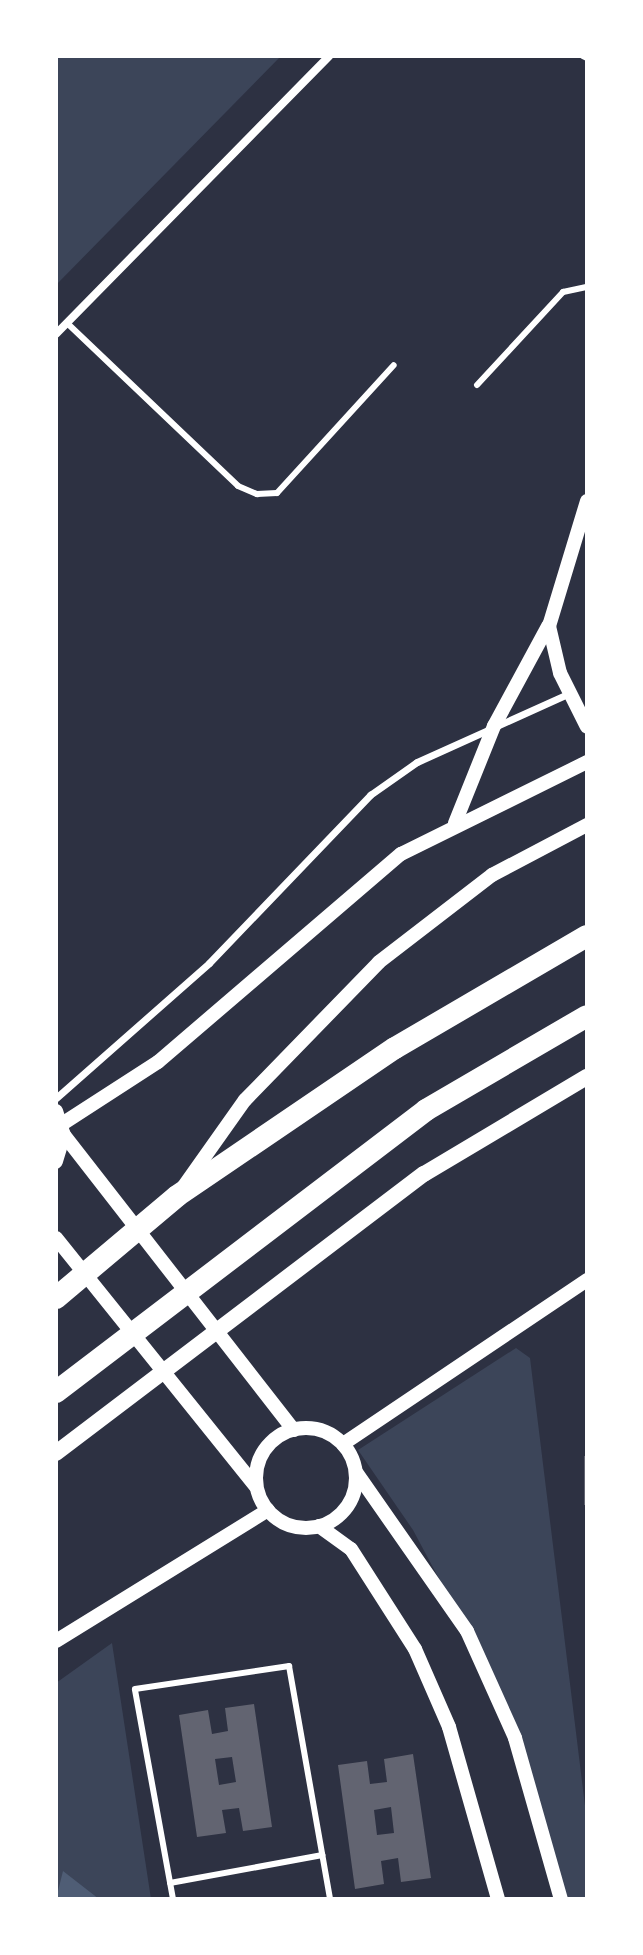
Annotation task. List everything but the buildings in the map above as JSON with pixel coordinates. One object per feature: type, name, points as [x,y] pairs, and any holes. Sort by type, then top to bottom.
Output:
[{"type":"highway","points":[[56,1298],[177,1196],[421,1032],[587,936]]},
{"type":"highway","points":[[56,1392],[426,1110],[587,1016]]},
{"type":"main road","points":[[56,1453],[424,1174],[587,1077]]},
{"type":"street","points":[[56,334],[329,56]]},
{"type":"street","points":[[455,823],[494,726],[549,626],[587,501]]},
{"type":"street","points":[[549,626],[570,693],[587,727]]},
{"type":"street","points":[[56,1098],[209,963],[370,795],[417,762],[570,693]]},
{"type":"street","points":[[61,1123],[158,1062],[363,882],[455,823],[587,762]]},
{"type":"street","points":[[177,1196],[245,1100],[379,962],[492,875],[587,825]]},
{"type":"street","points":[[56,1162],[61,1123]]},
{"type":"street","points":[[61,1123],[88,1168],[294,1430]]},
{"type":"street","points":[[56,1238],[256,1487],[268,1510],[295,1527],[319,1526],[349,1503],[356,1472]]},
{"type":"street","points":[[343,1444],[587,1280]]},
{"type":"street","points":[[256,1487],[264,1452],[294,1430],[318,1430],[343,1444],[356,1472],[467,1631],[515,1738],[561,1899]]},
{"type":"street","points":[[56,1641],[268,1510]]},
{"type":"street","points":[[319,1526],[351,1549],[415,1649],[449,1727],[498,1899]]},
{"type":"lane","points":[[477,385],[563,292],[587,287]]},
{"type":"lane","points":[[67,323],[238,486],[257,494],[277,493],[394,365]]},
{"type":"lane","points":[[173,1899],[135,1689],[289,1666],[330,1899]]},
{"type":"lane","points":[[170,1883],[322,1855]]},
{"type":"shaded area","points":[[56,56],[281,56],[56,285]]},
{"type":"shaded area","points":[[516,1348],[530,1358],[587,1822],[587,1899],[560,1899],[515,1738],[467,1631],[413,1530],[358,1450]]},
{"type":"shaded area","points":[[112,1643],[151,1899],[56,1899],[56,1683]]},
{"type":"shaded area","points":[[63,1871],[99,1899],[56,1899]]}]
